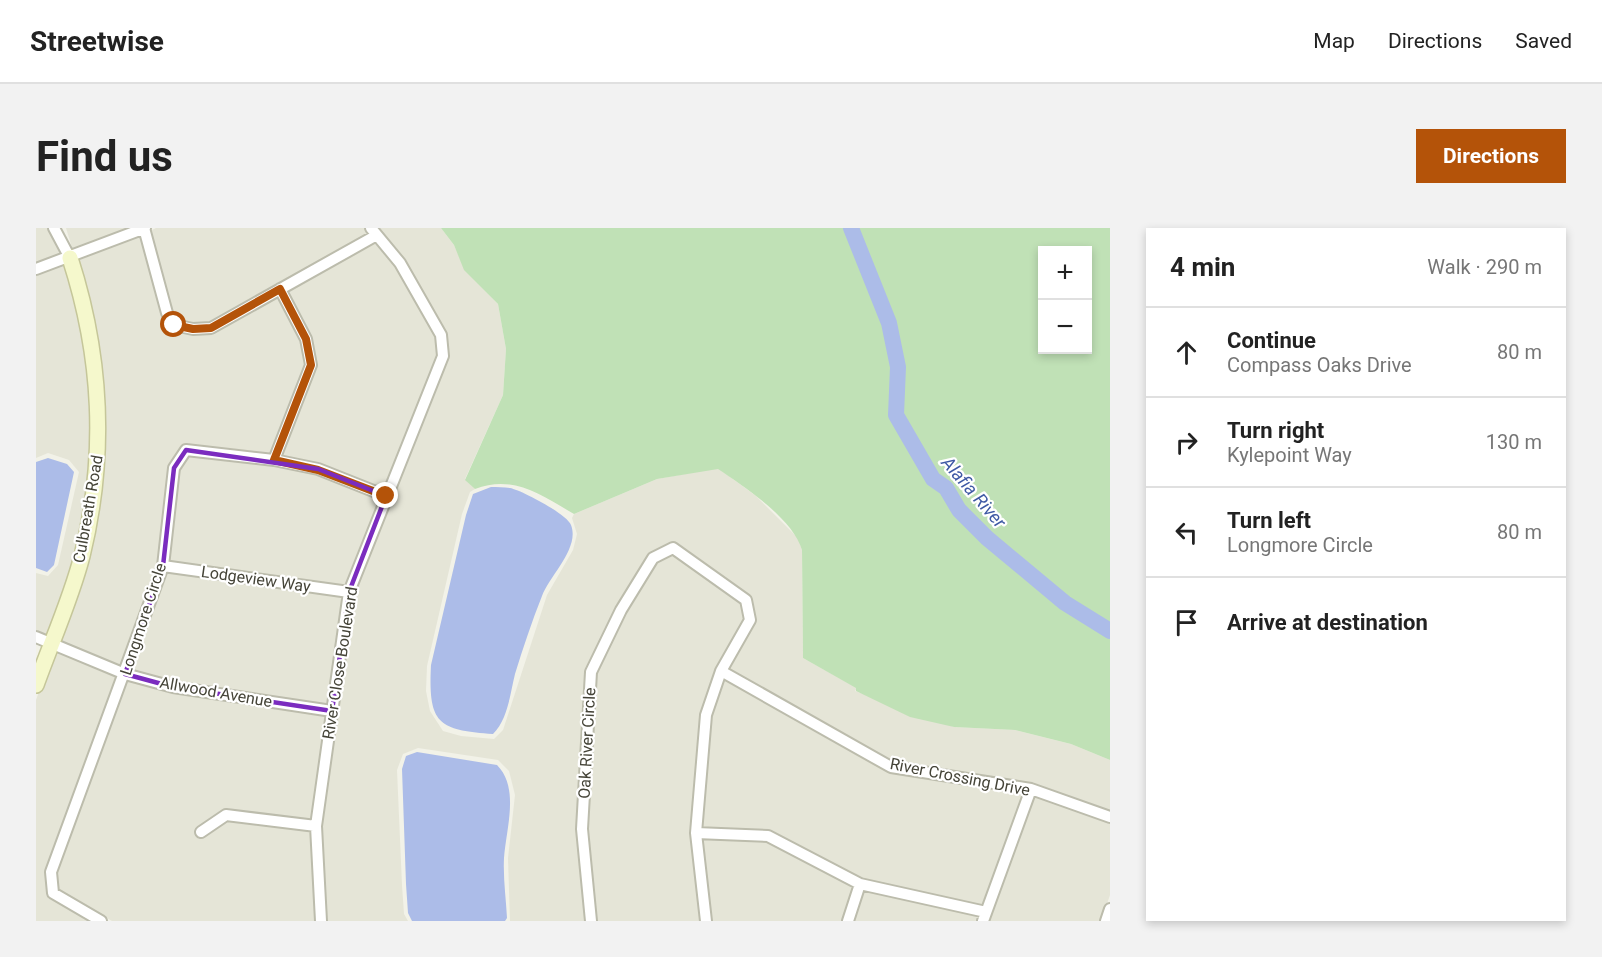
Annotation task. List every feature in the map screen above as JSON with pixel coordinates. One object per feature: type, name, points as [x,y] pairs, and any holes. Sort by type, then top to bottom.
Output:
[{"type":"street","name":"Culbreath Road","points":[[54,228],[70,258]]},
{"type":"street","name":"Culbreath Road","points":[[36,685],[82,556],[99,462],[95,352],[61,228]]},
{"type":"street","points":[[36,269],[144,228],[167,313],[174,325],[193,329],[211,328],[373,232]]},
{"type":"street","name":"River Close Boulevard","points":[[321,921],[316,826],[349,592],[443,356],[441,335],[400,263],[373,232]]},
{"type":"street","points":[[274,460],[311,365],[306,339],[280,289]]},
{"type":"street","name":"Longmore Circle","points":[[101,921],[53,893],[51,872],[163,566],[174,468],[186,450],[274,460],[318,470],[386,496]]},
{"type":"street","name":"Oak River Circle","points":[[591,921],[582,829],[591,672],[621,610],[653,558],[673,548],[746,600],[750,620],[721,671],[706,715],[696,833],[706,921]]},
{"type":"street","name":"Lodgeview Way","points":[[163,566],[349,592]]},
{"type":"street","name":"Allwood Avenue","points":[[36,637],[125,674],[173,687],[332,711]]},
{"type":"street","name":"River Crossing Drive","points":[[721,671],[891,767],[1031,789],[1110,817]]},
{"type":"street","points":[[696,833],[768,836],[860,884],[985,916],[1031,789]]},
{"type":"street","points":[[201,832],[226,815],[316,826]]},
{"type":"street","points":[[848,921],[860,884]]},
{"type":"street","points":[[1106,921],[1110,909]]},
{"type":"highlighted area","points":[[186,450],[318,469],[386,496],[349,592],[332,711],[173,687],[125,674],[163,566],[174,468]]},
{"type":"shaded area","points":[[36,228],[55,228],[63,255],[36,264]]},
{"type":"shaded area","points":[[66,228],[131,228],[73,251]]},
{"type":"shaded area","points":[[156,228],[365,228],[368,234],[210,323],[194,324],[177,320],[172,311],[150,231]]},
{"type":"shaded area","points":[[377,228],[441,228],[454,245],[465,270],[498,304],[506,349],[503,395],[465,479],[475,489],[470,492],[462,514],[427,666],[426,691],[430,711],[443,731],[461,736],[494,739],[503,730],[547,595],[573,550],[577,534],[572,518],[574,514],[657,479],[718,468],[756,496],[798,538],[802,550],[803,658],[857,688],[855,691],[954,727],[1015,730],[1071,744],[1110,760],[1110,811],[1028,783],[893,762],[727,669],[754,623],[751,598],[676,544],[671,543],[649,555],[617,607],[587,670],[586,921],[510,921],[508,858],[515,795],[509,771],[498,760],[418,748],[403,754],[397,770],[404,914],[408,921],[325,921],[321,826],[354,593],[447,358],[445,332],[404,260]]},
{"type":"shaded area","points":[[141,235],[163,316],[169,328],[191,335],[213,333],[278,296],[302,342],[306,364],[271,454],[186,445],[182,448],[158,565],[123,667],[58,640],[87,557],[104,462],[100,351],[76,261]]},
{"type":"shaded area","points":[[374,243],[396,267],[436,337],[438,356],[383,489],[320,464],[280,456],[315,367],[311,337],[287,291]]},
{"type":"shaded area","points":[[67,264],[90,353],[94,462],[77,555],[49,636],[36,631],[36,573],[48,576],[58,565],[79,472],[69,460],[48,453],[36,458],[36,275]]},
{"type":"shaded area","points":[[188,456],[272,465],[316,475],[379,499],[346,586],[168,561],[179,470]]},
{"type":"shaded area","points":[[672,554],[742,604],[745,619],[714,673],[701,715],[691,838],[701,921],[596,921],[587,828],[596,674],[626,612],[656,562]]},
{"type":"shaded area","points":[[166,572],[343,596],[328,705],[175,682],[132,670]]},
{"type":"shaded area","points":[[54,650],[119,677],[46,873],[50,898],[90,921],[36,921],[36,700]]},
{"type":"shaded area","points":[[723,679],[889,772],[1024,794],[984,906],[861,879],[769,830],[701,828],[711,716]]},
{"type":"shaded area","points":[[128,680],[172,692],[326,715],[312,820],[227,810],[195,830],[199,839],[227,820],[311,831],[316,921],[112,921],[57,890],[56,873]]},
{"type":"shaded area","points":[[1033,796],[1110,822],[1110,895],[1101,921],[988,921]]},
{"type":"shaded area","points":[[702,839],[767,841],[854,887],[843,921],[711,921]]},
{"type":"shaded area","points":[[863,890],[980,916],[978,921],[853,921]]},
{"type":"green space","points":[[441,228],[1110,228],[1110,760],[1071,744],[1015,730],[954,727],[910,717],[856,691],[856,688],[803,658],[802,550],[797,538],[779,515],[718,469],[657,479],[574,514],[538,494],[514,485],[489,485],[475,489],[465,480],[503,395],[506,349],[498,304],[464,270],[454,245]]},
{"type":"water","points":[[48,458],[67,464],[74,472],[54,565],[47,572],[36,568],[36,462]]},
{"type":"water","points":[[491,487],[516,490],[543,503],[568,520],[573,534],[568,552],[542,596],[518,664],[505,714],[493,734],[460,730],[440,720],[435,712],[431,685],[431,665],[466,515],[473,494]]},
{"type":"water","points":[[417,752],[497,765],[504,774],[510,797],[504,858],[507,918],[505,921],[412,921],[408,913],[406,884],[402,769],[406,756]]},
{"type":"waterway","name":"Alafia River","points":[[851,228],[889,323],[898,367],[896,415],[933,479],[946,488],[959,510],[987,538],[1065,603],[1110,631]]},
{"type":"route","points":[[174,325],[193,329],[211,328],[280,289],[306,339],[311,365],[274,460],[318,470],[386,496]]}]
